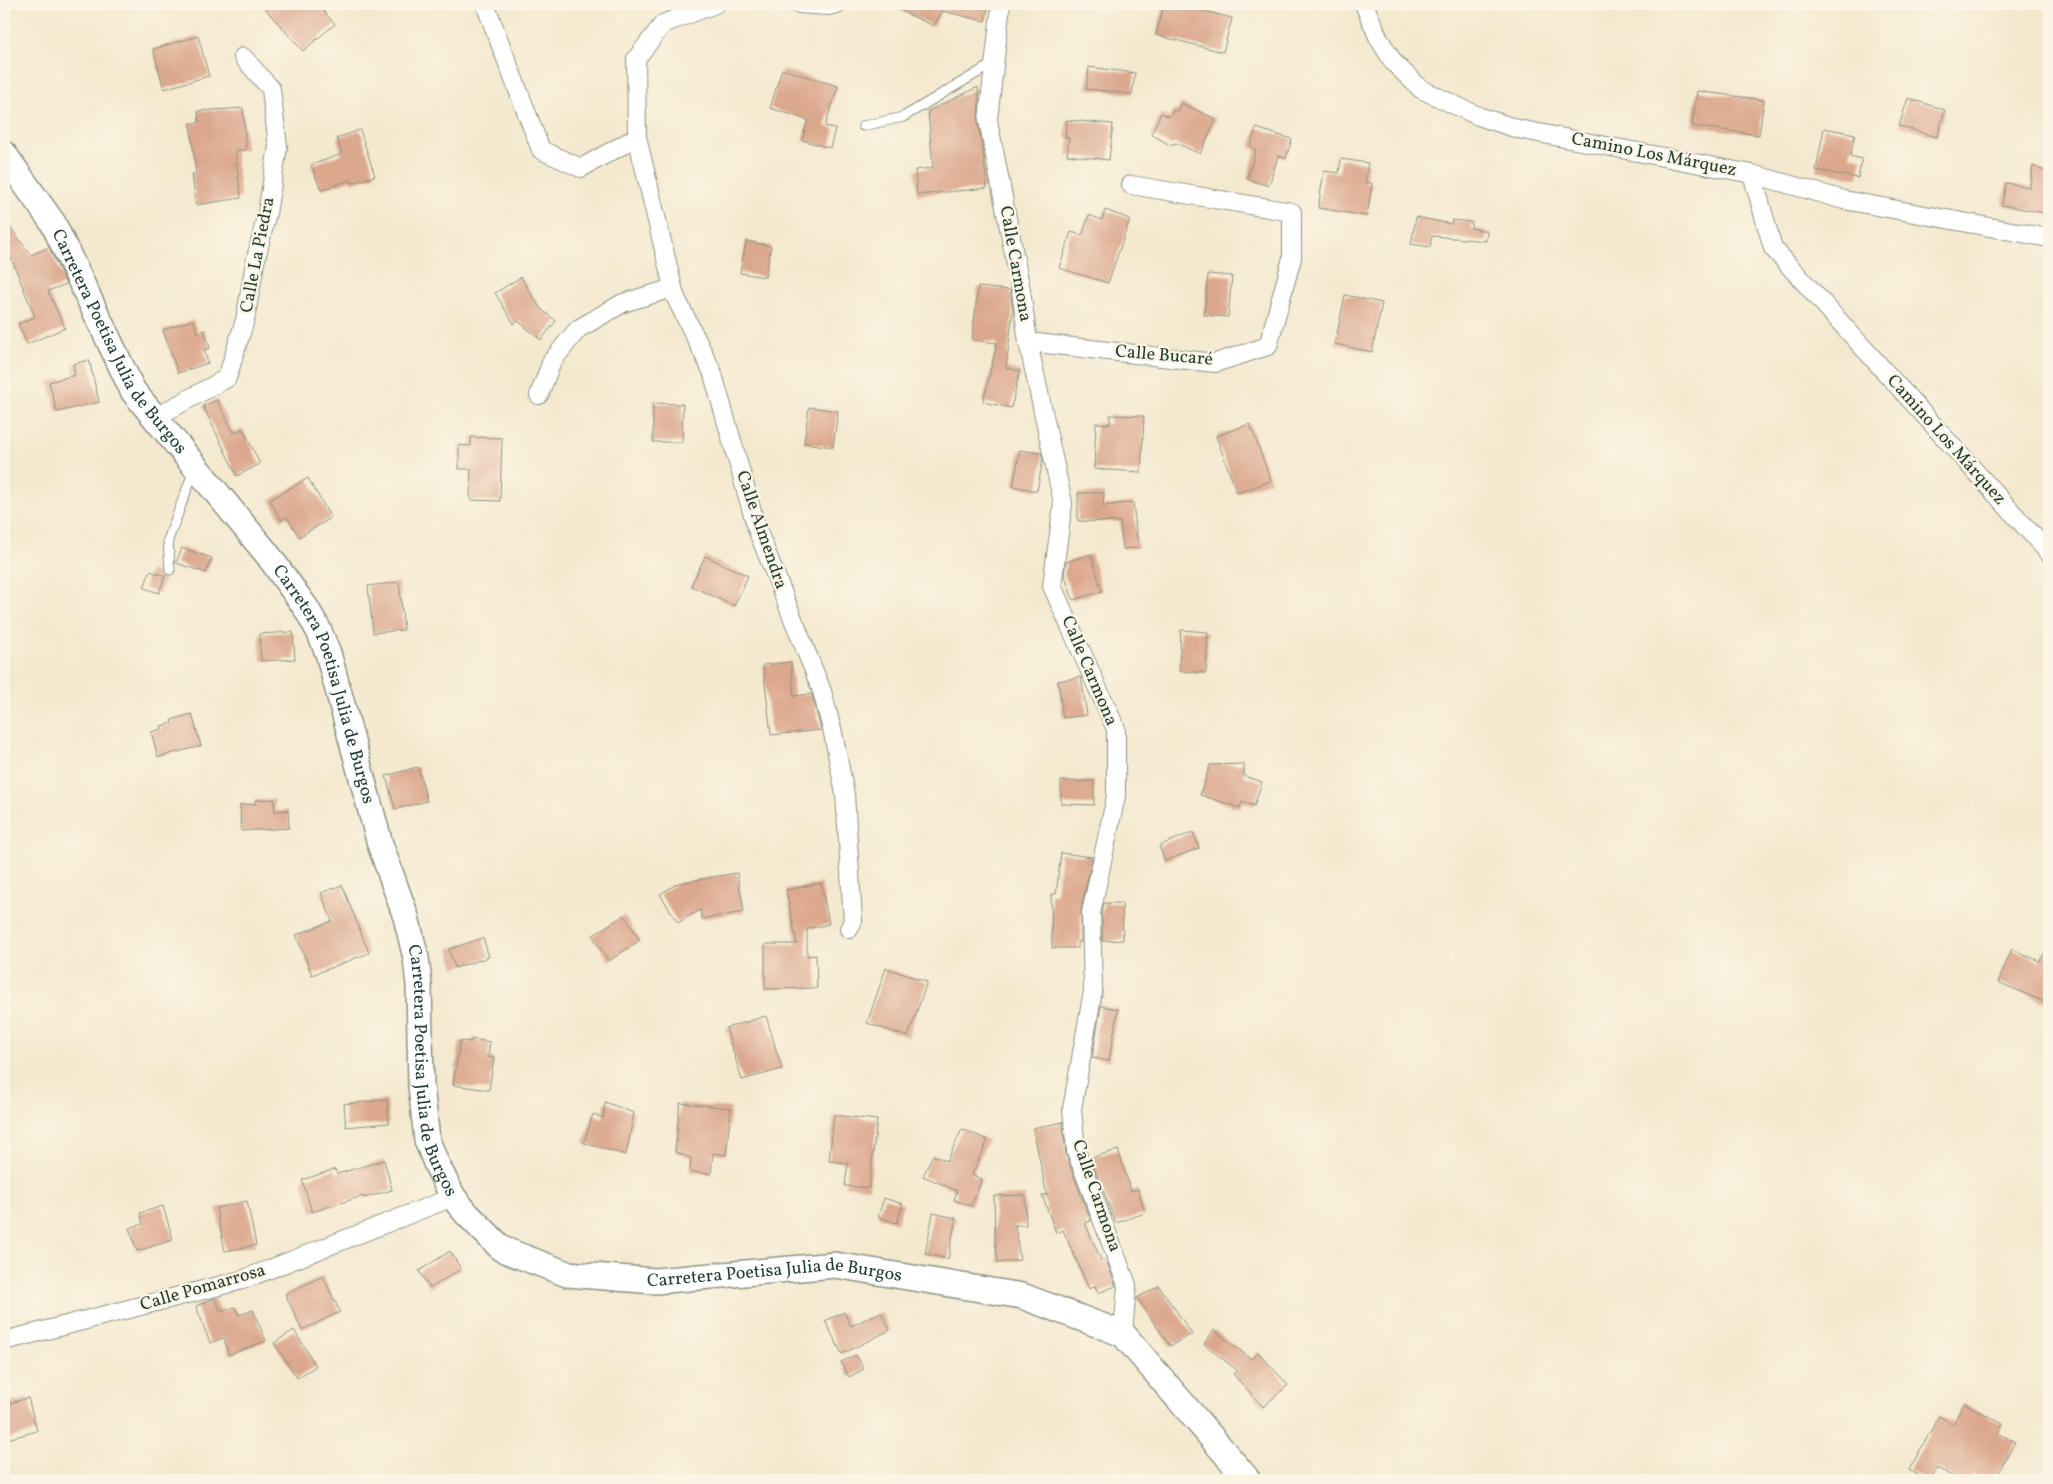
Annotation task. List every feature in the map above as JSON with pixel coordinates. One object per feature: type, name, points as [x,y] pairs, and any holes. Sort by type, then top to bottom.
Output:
[{"type":"street","points":[[485,4],[541,150],[580,168],[637,137]]},
{"type":"street","name":"Calle Almendra","points":[[715,4],[663,24],[636,59],[637,137],[673,288],[712,371],[757,529],[822,691],[834,734],[845,794],[852,921],[849,929]]},
{"type":"street","points":[[799,4],[828,6],[837,4]]},
{"type":"street","name":"Calle Carmona","points":[[1000,4],[988,120],[1021,290],[1028,342],[1063,503],[1052,586],[1116,729],[1116,796],[1091,913],[1093,991],[1072,1109],[1076,1151],[1127,1285],[1123,1334]]},
{"type":"street","name":"Camino Los Márquez","points":[[1364,4],[1379,39],[1394,63],[1421,89],[1478,116],[1518,129],[1752,174],[1773,248],[2049,553]]},
{"type":"street","name":"Calle La Piedra","points":[[154,418],[227,378],[246,320],[255,262],[268,213],[278,147],[271,89],[243,57]]},
{"type":"street","name":"Carretera Poetisa Julia de Burgos","points":[[4,154],[53,222],[133,391],[268,555],[306,608],[319,631],[328,653],[380,844],[406,917],[416,958],[421,1086],[427,1140],[436,1164],[453,1197],[466,1214],[502,1249],[567,1274],[656,1281],[835,1265],[1022,1296],[1123,1334],[1248,1480]]},
{"type":"street","points":[[1752,174],[1844,200],[2049,238]]},
{"type":"street","name":"Calle Bucaré","points":[[1028,342],[1215,364],[1268,346],[1292,258],[1292,212],[1131,185]]},
{"type":"street","points":[[540,395],[552,361],[578,329],[623,302],[673,288]]},
{"type":"street","name":"Calle Pomarrosa","points":[[4,1341],[242,1280],[453,1197]]},
{"type":"lane","points":[[863,126],[904,117],[994,62]]},
{"type":"lane","points":[[170,570],[168,540],[195,467]]},
{"type":"building","points":[[261,4],[317,4],[335,24],[303,51]]},
{"type":"building","points":[[886,4],[989,4],[985,21],[942,11],[934,26]]},
{"type":"building","points":[[1164,4],[1176,4],[1232,18],[1223,52],[1156,35]]},
{"type":"building","points":[[198,36],[209,76],[164,89],[153,49]]},
{"type":"building","points":[[1089,67],[1135,73],[1132,94],[1086,89]]},
{"type":"building","points":[[782,69],[838,86],[825,126],[835,129],[830,148],[802,140],[808,120],[770,108]]},
{"type":"building","points":[[978,87],[978,122],[987,188],[917,195],[915,170],[933,168],[928,111]]},
{"type":"building","points":[[1697,91],[1764,100],[1759,135],[1692,126]]},
{"type":"building","points":[[1908,98],[1945,110],[1937,137],[1899,126]]},
{"type":"building","points":[[1181,103],[1216,119],[1200,154],[1176,143],[1170,145],[1151,134],[1161,113],[1170,117],[1173,110],[1177,111]]},
{"type":"building","points":[[243,108],[246,150],[235,150],[241,198],[196,205],[192,174],[196,173],[190,123],[199,123],[198,111]]},
{"type":"building","points":[[1067,120],[1113,124],[1109,160],[1067,155],[1069,138],[1065,137]]},
{"type":"building","points":[[1256,128],[1292,139],[1286,158],[1278,156],[1269,186],[1247,179],[1256,150],[1250,147]]},
{"type":"building","points":[[1824,128],[1855,134],[1850,156],[1862,159],[1858,178],[1816,170]]},
{"type":"building","points":[[360,130],[375,176],[352,183],[351,180],[321,190],[311,165],[342,154],[337,138]]},
{"type":"building","points":[[1341,159],[1368,163],[1365,182],[1372,183],[1367,216],[1318,208],[1324,171],[1339,173]]},
{"type":"building","points":[[2033,166],[2049,173],[2049,214],[2002,205],[2006,183],[2030,187]]},
{"type":"building","points":[[1105,210],[1130,219],[1108,283],[1059,268],[1071,232],[1082,235],[1089,215],[1102,220]]},
{"type":"building","points":[[1416,217],[1451,224],[1452,220],[1472,222],[1471,228],[1487,231],[1486,241],[1432,236],[1430,247],[1411,244]]},
{"type":"building","points":[[4,219],[31,255],[49,247],[66,284],[48,291],[65,328],[27,344],[18,324],[35,317],[9,253],[4,256]]},
{"type":"building","points":[[746,241],[771,246],[765,277],[740,273]]},
{"type":"building","points":[[1208,274],[1232,276],[1228,317],[1204,315]]},
{"type":"building","points":[[521,277],[540,308],[556,321],[541,340],[518,321],[514,324],[495,293]]},
{"type":"building","points":[[978,287],[1010,290],[1013,310],[1006,368],[1020,371],[1011,408],[983,402],[997,343],[972,340]]},
{"type":"building","points":[[1345,295],[1382,303],[1372,352],[1335,344]]},
{"type":"building","points":[[193,320],[198,333],[204,330],[210,348],[204,350],[208,363],[178,373],[163,330]]},
{"type":"building","points":[[89,360],[99,402],[57,412],[49,382],[75,375],[73,364]]},
{"type":"building","points":[[217,400],[234,433],[243,429],[260,464],[237,476],[203,406]]},
{"type":"building","points":[[653,403],[683,404],[682,442],[653,442]]},
{"type":"building","points":[[809,407],[838,411],[833,447],[804,443]]},
{"type":"building","points":[[1110,415],[1144,416],[1141,472],[1094,469],[1096,423],[1110,424]]},
{"type":"building","points":[[1250,424],[1271,481],[1237,493],[1216,436]]},
{"type":"building","points":[[471,437],[502,438],[500,501],[470,500],[471,469],[459,469],[459,445],[471,446]]},
{"type":"building","points":[[1020,450],[1041,453],[1043,459],[1037,491],[1013,486]]},
{"type":"building","points":[[308,478],[331,518],[299,537],[287,517],[281,520],[270,500]]},
{"type":"building","points":[[1078,493],[1104,493],[1103,506],[1133,502],[1138,548],[1123,549],[1120,522],[1078,521]]},
{"type":"building","points":[[182,548],[212,558],[206,573],[176,563]]},
{"type":"building","points":[[1091,554],[1102,591],[1073,600],[1064,573],[1066,562]]},
{"type":"building","points":[[705,556],[748,576],[734,606],[691,586]]},
{"type":"building","points":[[150,571],[165,576],[159,593],[144,588]]},
{"type":"building","points":[[399,582],[404,630],[373,633],[368,586]]},
{"type":"building","points":[[1181,630],[1208,632],[1206,673],[1179,671]]},
{"type":"building","points":[[293,632],[295,659],[261,661],[259,634]]},
{"type":"building","points":[[791,662],[794,696],[812,694],[821,730],[771,735],[763,665]]},
{"type":"building","points":[[1081,677],[1087,715],[1063,718],[1058,681]]},
{"type":"building","points":[[192,714],[201,746],[158,757],[151,732],[162,729],[161,726],[172,723],[171,720]]},
{"type":"building","points":[[1244,764],[1244,776],[1262,782],[1254,806],[1242,802],[1240,808],[1200,795],[1210,765]]},
{"type":"building","points":[[418,767],[427,801],[395,809],[386,776]]},
{"type":"building","points":[[1061,781],[1094,781],[1094,805],[1061,804]]},
{"type":"building","points":[[274,799],[275,811],[288,810],[289,828],[241,831],[240,805],[255,804],[255,800]]},
{"type":"building","points":[[1193,832],[1199,848],[1165,861],[1159,846]]},
{"type":"building","points":[[1061,853],[1092,857],[1081,911],[1081,942],[1078,942],[1078,948],[1052,948],[1051,894],[1056,894]]},
{"type":"building","points":[[737,873],[744,912],[702,919],[700,910],[678,923],[660,894],[678,883]]},
{"type":"building","points":[[821,883],[829,924],[807,929],[807,956],[816,955],[817,988],[765,989],[765,944],[797,944],[786,890]]},
{"type":"building","points":[[342,885],[369,953],[312,975],[296,935],[332,921],[321,893]]},
{"type":"building","points":[[1104,903],[1122,903],[1123,940],[1102,941]]},
{"type":"building","points":[[624,915],[640,940],[609,961],[592,936]]},
{"type":"building","points":[[483,938],[489,957],[455,968],[449,949]]},
{"type":"building","points":[[2049,947],[2049,1004],[1998,982],[2012,949],[2039,961]]},
{"type":"building","points":[[886,968],[927,982],[908,1037],[867,1023]]},
{"type":"building","points":[[1101,1006],[1118,1009],[1109,1061],[1092,1058]]},
{"type":"building","points":[[766,1016],[782,1069],[742,1080],[726,1028]]},
{"type":"building","points":[[471,1039],[490,1042],[488,1057],[494,1058],[489,1090],[453,1085],[460,1041],[471,1042]]},
{"type":"building","points":[[387,1100],[389,1123],[346,1127],[344,1104]]},
{"type":"building","points":[[605,1102],[634,1113],[626,1155],[584,1143],[593,1114],[603,1118]]},
{"type":"building","points":[[680,1103],[731,1108],[726,1155],[713,1153],[711,1174],[690,1172],[691,1158],[675,1152]]},
{"type":"building","points":[[834,1115],[877,1120],[869,1188],[845,1186],[848,1163],[829,1161]]},
{"type":"building","points":[[1063,1122],[1066,1155],[1091,1221],[1085,1223],[1101,1260],[1106,1260],[1116,1286],[1098,1293],[1095,1286],[1089,1289],[1063,1230],[1056,1233],[1042,1195],[1047,1195],[1033,1128]]},
{"type":"building","points":[[962,1129],[988,1140],[972,1175],[982,1179],[971,1206],[954,1200],[957,1191],[923,1176],[933,1155],[947,1161]]},
{"type":"building","points":[[1118,1150],[1131,1191],[1138,1189],[1145,1213],[1116,1223],[1090,1158]]},
{"type":"building","points":[[384,1160],[392,1190],[364,1198],[363,1196],[312,1212],[302,1180],[335,1169],[337,1174]]},
{"type":"building","points":[[1025,1195],[1026,1225],[1015,1225],[1020,1260],[998,1263],[995,1239],[994,1196]]},
{"type":"building","points":[[884,1198],[903,1204],[897,1223],[878,1217]]},
{"type":"building","points":[[247,1201],[256,1245],[225,1251],[216,1208]]},
{"type":"building","points":[[163,1206],[173,1240],[137,1251],[129,1228],[143,1224],[140,1213]]},
{"type":"building","points":[[933,1213],[956,1218],[948,1259],[925,1254]]},
{"type":"building","points":[[450,1251],[461,1269],[430,1288],[419,1271]]},
{"type":"building","points":[[323,1276],[340,1312],[302,1330],[285,1294]]},
{"type":"building","points":[[1159,1286],[1192,1334],[1170,1346],[1137,1298]]},
{"type":"building","points":[[215,1298],[221,1312],[235,1307],[239,1315],[253,1310],[266,1341],[229,1355],[224,1338],[210,1343],[196,1306]]},
{"type":"building","points":[[844,1312],[851,1326],[881,1312],[890,1330],[842,1354],[825,1321]]},
{"type":"building","points":[[294,1330],[316,1366],[297,1378],[274,1343]]},
{"type":"building","points":[[1214,1330],[1251,1359],[1258,1352],[1288,1385],[1263,1407],[1233,1374],[1238,1371],[1204,1344]]},
{"type":"building","points":[[856,1355],[864,1369],[849,1377],[841,1362]]},
{"type":"building","points":[[28,1398],[37,1431],[4,1440],[4,1405]]},
{"type":"building","points":[[1964,1403],[2003,1424],[1998,1433],[2015,1442],[1994,1480],[1981,1480],[1972,1475],[1969,1480],[1959,1480],[1937,1468],[1931,1480],[1928,1480],[1909,1470],[1939,1416],[1953,1424]]}]
